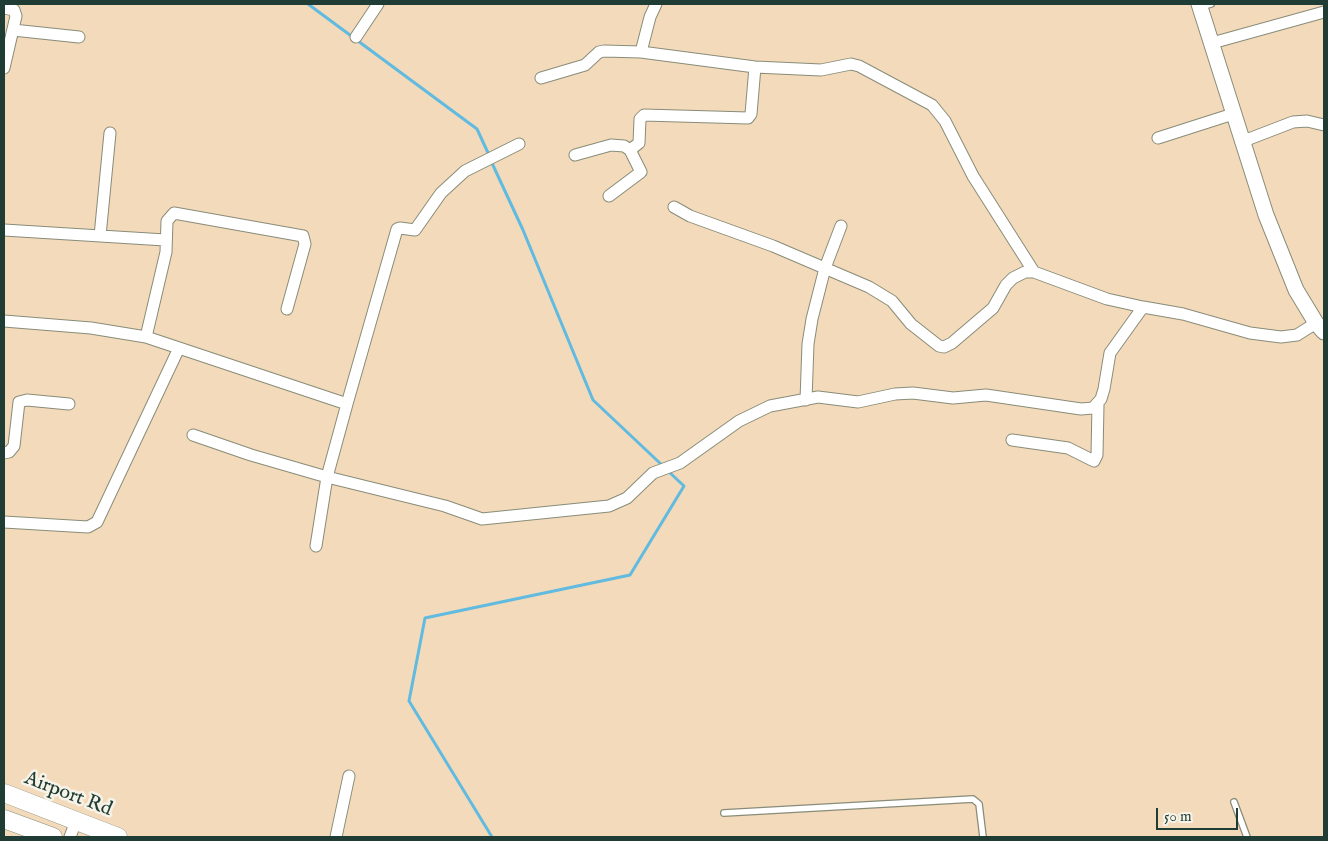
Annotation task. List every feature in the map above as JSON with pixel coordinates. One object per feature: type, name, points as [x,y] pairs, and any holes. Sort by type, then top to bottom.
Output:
[{"type":"main road","name":"Airport Rd","points":[[4,793],[73,829],[118,837]]},
{"type":"main road","points":[[4,819],[53,837]]},
{"type":"street","points":[[356,37],[378,4]]},
{"type":"street","points":[[641,52],[650,17],[656,4]]},
{"type":"street","points":[[674,207],[690,216],[773,246],[869,287],[892,300],[911,324],[939,346],[944,347],[952,343],[993,308],[1013,278],[1025,272],[1034,272],[1082,291],[1143,307],[1183,314],[1250,333],[1281,337],[1320,328],[1296,290],[1266,215],[1241,142],[1203,5]]},
{"type":"street","points":[[4,8],[15,12],[4,68]]},
{"type":"street","points":[[1212,43],[1324,12]]},
{"type":"street","points":[[12,30],[79,37]]},
{"type":"street","points":[[541,78],[585,65],[602,51],[641,52],[755,66],[821,70],[850,64],[859,66],[932,105],[945,122],[973,176],[1034,272]]},
{"type":"street","points":[[630,150],[639,143],[640,118],[644,115],[748,118],[751,114],[755,66]]},
{"type":"street","points":[[1158,138],[1233,114]]},
{"type":"street","points":[[1241,142],[1293,122],[1307,121],[1324,125]]},
{"type":"street","points":[[100,236],[110,133]]},
{"type":"street","points":[[316,546],[327,477],[397,230],[400,228],[415,230],[441,193],[465,171],[519,144]]},
{"type":"street","points":[[575,155],[611,145],[624,146],[630,150],[641,172],[609,196]]},
{"type":"street","points":[[146,337],[166,252],[165,240],[169,216],[178,212],[303,236],[304,244],[287,309]]},
{"type":"street","points":[[806,400],[808,344],[825,268],[841,226]]},
{"type":"street","points":[[4,230],[165,240]]},
{"type":"street","points":[[1012,440],[1068,448],[1094,461],[1097,455],[1098,404],[1104,389],[1110,353],[1143,307]]},
{"type":"street","points":[[4,321],[91,328],[146,337],[347,404]]},
{"type":"street","points":[[4,522],[88,527],[97,522],[180,348]]},
{"type":"street","points":[[193,435],[327,477],[445,506],[482,519],[609,506],[627,498],[652,473],[680,463],[751,414],[770,406],[825,397],[858,402],[895,394],[913,393],[953,398],[986,395],[1081,409],[1092,408],[1098,404]]},
{"type":"street","points":[[4,453],[9,452],[14,446],[19,402],[27,400],[69,404]]},
{"type":"street","points":[[336,837],[349,776]]},
{"type":"lane","points":[[724,813],[973,799],[979,804],[983,837]]},
{"type":"lane","points":[[1234,802],[1247,837]]},
{"type":"waterway","points":[[308,4],[477,129],[489,155]]},
{"type":"waterway","points":[[491,161],[523,230],[593,400],[663,466]]},
{"type":"waterway","points":[[492,837],[409,701],[425,618],[630,575],[684,486],[668,471]]}]
